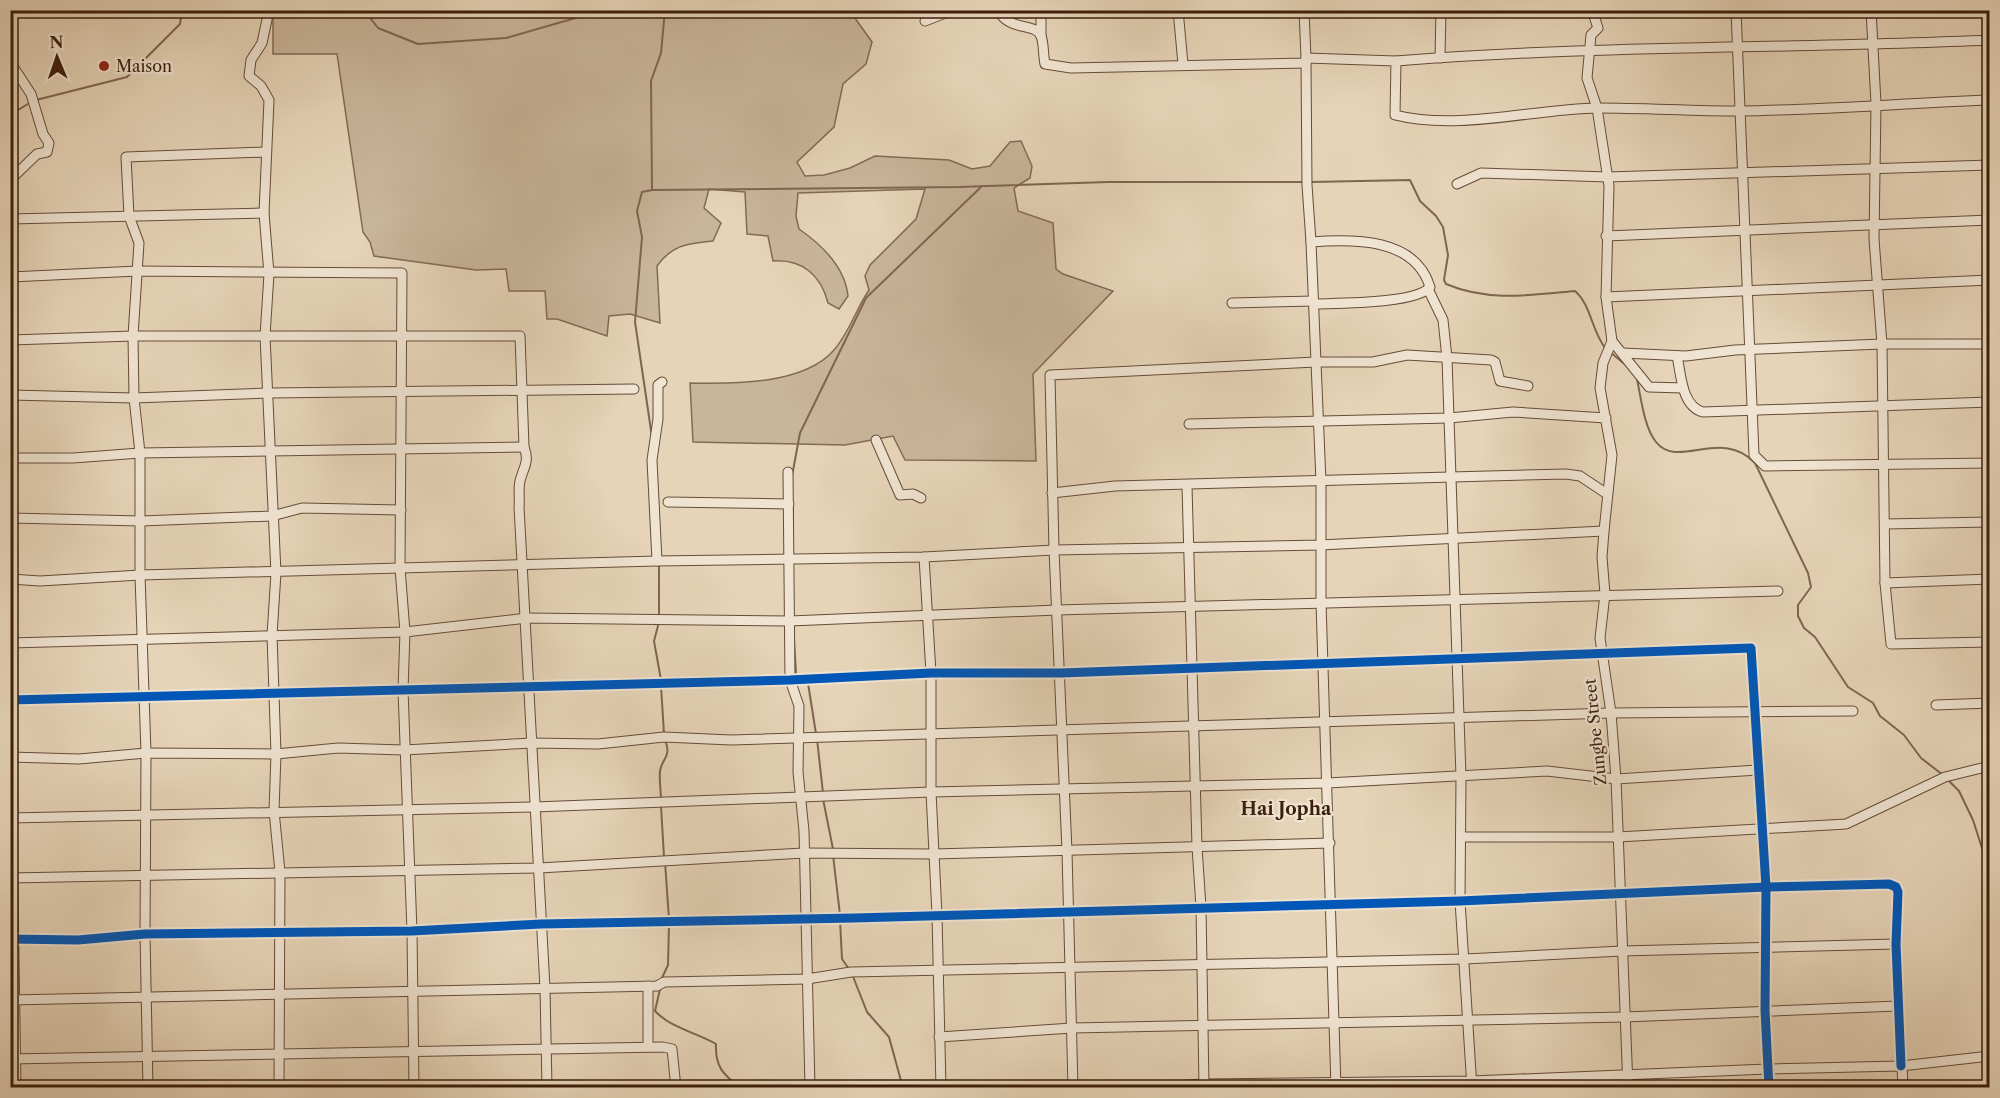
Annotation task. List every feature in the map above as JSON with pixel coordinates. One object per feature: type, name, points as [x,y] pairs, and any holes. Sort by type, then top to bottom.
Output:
[{"type":"street","points":[[269,10],[262,43],[251,60],[249,76],[261,86],[269,100],[264,213],[269,274],[265,336],[276,573],[272,635],[276,754],[274,811],[280,872],[279,1088]]},
{"type":"street","points":[[925,21],[953,10]]},
{"type":"street","points":[[998,10],[1007,23],[1036,30],[1041,36]]},
{"type":"street","points":[[1041,10],[1041,36],[1045,64],[1098,68],[1306,61],[1396,61],[1590,50],[1737,45],[1872,46],[1989,40]]},
{"type":"street","points":[[1178,10],[1183,64]]},
{"type":"street","points":[[1304,10],[1307,185],[1314,302],[1320,482],[1321,602],[1325,662],[1336,1085]]},
{"type":"street","points":[[1440,58],[1441,10]]},
{"type":"street","points":[[1592,10],[1598,28],[1591,35],[1587,78],[1597,108],[1608,177],[1606,297],[1611,343],[1623,353],[1641,381],[1649,387],[1683,388]]},
{"type":"street","points":[[1736,10],[1754,455],[1765,466],[1989,463]]},
{"type":"street","points":[[1871,10],[1876,104],[1875,261],[1879,286],[1884,405],[1885,583],[1891,644],[1989,642]]},
{"type":"street","points":[[1396,61],[1395,115],[1416,121],[1494,118],[1512,114],[1597,108],[1740,111],[1989,100]]},
{"type":"street","points":[[10,62],[32,94],[43,134],[50,143],[46,152],[37,154],[10,180]]},
{"type":"street","points":[[148,1088],[144,638],[140,575],[140,453],[134,398],[133,336],[139,243],[129,216],[126,157],[266,152]]},
{"type":"street","points":[[1457,184],[1481,173],[1608,177],[1989,165]]},
{"type":"street","points":[[10,219],[264,213]]},
{"type":"street","points":[[1606,236],[1989,220]]},
{"type":"street","points":[[1311,242],[1362,240],[1401,252],[1424,275],[1443,320],[1447,358],[1452,478],[1461,777],[1460,901],[1466,959],[1472,1084]]},
{"type":"street","points":[[10,277],[138,271],[269,274],[402,273],[400,568],[405,632],[403,690],[405,810],[412,931],[414,1088]]},
{"type":"street","points":[[1606,297],[1989,280]]},
{"type":"street","points":[[1232,303],[1402,298],[1424,293],[1428,289]]},
{"type":"street","points":[[10,340],[133,336],[520,336],[524,447],[527,465],[520,481],[519,507],[531,686],[534,807],[542,924],[548,1088]]},
{"type":"street","name":"Zungbe Street","points":[[1611,343],[1603,363],[1600,387],[1612,455],[1602,557],[1605,594],[1600,652],[1611,712],[1616,779],[1628,1088]]},
{"type":"street","points":[[1623,353],[1677,356],[1750,349],[1882,344],[1989,344]]},
{"type":"street","points":[[1073,1088],[1061,674],[1052,493],[1050,375],[1316,362],[1373,362],[1407,355],[1491,360],[1495,362],[1500,381],[1528,386]]},
{"type":"street","points":[[1677,356],[1683,388],[1698,411],[1989,402]]},
{"type":"street","points":[[657,561],[652,460],[658,419],[658,386],[662,382]]},
{"type":"street","points":[[10,395],[134,398],[269,393],[634,389]]},
{"type":"street","points":[[1189,424],[1449,418],[1513,412],[1606,418]]},
{"type":"street","points":[[876,440],[900,495],[914,494],[921,498]]},
{"type":"street","points":[[10,458],[73,458],[140,453],[524,447]]},
{"type":"street","points":[[788,472],[790,680],[799,706],[798,771],[804,853],[810,1088]]},
{"type":"street","points":[[1052,493],[1115,486],[1187,486],[1573,474],[1587,480],[1607,494]]},
{"type":"street","points":[[1187,486],[1197,847],[1203,965],[1204,1086]]},
{"type":"street","points":[[668,502],[789,504]]},
{"type":"street","points":[[10,518],[141,521],[272,516],[302,508],[401,510]]},
{"type":"street","points":[[1885,524],[1989,522]]},
{"type":"street","points":[[11,579],[40,581],[140,575],[790,557],[924,557],[1190,546],[1320,546],[1604,531]]},
{"type":"street","points":[[10,537],[10,601]]},
{"type":"street","points":[[924,557],[931,673],[931,792],[938,915],[941,1088]]},
{"type":"street","points":[[1885,583],[1989,579]]},
{"type":"street","points":[[10,643],[405,632],[527,618],[790,621],[1057,610],[1778,591]]},
{"type":"street","points":[[16,1088],[13,1059],[11,699],[790,680],[931,673],[1061,674],[1456,657],[1751,648],[1766,887],[1764,950],[1769,1088]]},
{"type":"street","points":[[1936,705],[1989,703]]},
{"type":"street","points":[[12,757],[79,759],[146,753],[276,754],[338,748],[404,750],[532,743],[598,744],[664,737],[731,740],[1194,724],[1459,719],[1611,712],[1853,711]]},
{"type":"street","points":[[1461,837],[1618,837],[1846,824],[1925,785],[1945,777],[1989,766]]},
{"type":"street","points":[[12,818],[534,807],[801,799],[931,792],[1327,783],[1547,771],[1616,779],[1758,770]]},
{"type":"street","points":[[13,878],[539,868],[804,853],[933,854],[1330,843]]},
{"type":"street","points":[[12,939],[78,939],[145,934],[412,931],[542,924],[1460,901],[1879,884],[1896,887],[1898,1006],[1904,1088]]},
{"type":"street","points":[[13,1000],[147,995],[545,988],[807,979],[851,972],[938,969],[1466,959],[1622,951],[1764,950],[1896,944]]},
{"type":"street","points":[[648,1047],[656,984]]},
{"type":"street","points":[[939,1037],[1072,1028],[1625,1017],[1898,1006]]},
{"type":"street","points":[[13,1059],[648,1047],[672,1049],[676,1088]]},
{"type":"street","points":[[1139,1088],[1472,1084],[1768,1069],[1901,1066],[1989,1056]]},
{"type":"shaded area","points":[[273,11],[850,11],[872,42],[866,64],[843,84],[834,127],[797,162],[805,176],[824,175],[850,168],[875,156],[949,160],[972,169],[990,166],[1010,142],[1021,141],[1032,166],[1030,178],[1014,188],[1018,211],[1053,223],[1056,269],[1063,274],[1113,291],[1033,374],[1036,461],[905,460],[893,436],[845,445],[693,442],[690,383],[766,380],[805,370],[821,362],[839,343],[869,290],[865,276],[870,265],[916,219],[925,189],[798,193],[796,216],[799,229],[831,258],[846,285],[848,296],[839,309],[828,303],[821,284],[809,271],[793,263],[773,261],[768,236],[747,234],[745,192],[709,189],[704,208],[721,223],[713,241],[681,246],[669,253],[657,266],[660,323],[630,314],[609,316],[607,336],[557,319],[547,319],[545,291],[509,291],[506,269],[476,270],[374,256],[370,242],[363,232],[337,54],[273,54]]},
{"type":"waterway","points":[[36,100],[127,77],[180,24],[182,10]]},
{"type":"waterway","points":[[364,10],[378,28],[418,44],[506,38],[603,10]]},
{"type":"waterway","points":[[665,10],[661,53],[651,81],[652,190],[959,187],[1108,182],[1305,182]]},
{"type":"waterway","points":[[10,115],[31,102]]},
{"type":"waterway","points":[[1311,182],[1410,180],[1420,201],[1436,216],[1443,227],[1448,255],[1444,280],[1446,284],[1462,290],[1510,296],[1575,291],[1585,304],[1597,334],[1606,349]]},
{"type":"waterway","points":[[792,476],[800,433],[866,298],[982,186]]},
{"type":"waterway","points":[[652,190],[642,192],[637,211],[642,237],[635,322],[652,437]]},
{"type":"waterway","points":[[1610,352],[1627,366]]},
{"type":"waterway","points":[[1637,379],[1643,412],[1652,436],[1665,449],[1676,452],[1728,448],[1742,453],[1755,463],[1808,573],[1811,587],[1798,605],[1798,616],[1804,628],[1815,637],[1848,687],[1873,703],[1880,716],[1904,735],[1921,758],[1943,775]]},
{"type":"waterway","points":[[793,505],[793,554]]},
{"type":"waterway","points":[[659,565],[659,616]]},
{"type":"waterway","points":[[659,622],[654,641],[661,680]]},
{"type":"waterway","points":[[794,640],[796,674],[802,675]]},
{"type":"waterway","points":[[808,683],[816,734]]},
{"type":"waterway","points":[[661,686],[664,734]]},
{"type":"waterway","points":[[817,739],[823,793]]},
{"type":"waterway","points":[[661,800],[660,771],[667,754],[665,740]]},
{"type":"waterway","points":[[1947,779],[1959,791],[1973,820],[1990,873]]},
{"type":"waterway","points":[[823,799],[833,849]]},
{"type":"waterway","points":[[661,806],[664,857]]},
{"type":"waterway","points":[[833,855],[840,915]]},
{"type":"waterway","points":[[665,862],[669,919]]},
{"type":"waterway","points":[[840,920],[842,959],[849,969]]},
{"type":"waterway","points":[[661,980],[668,965],[669,925]]},
{"type":"waterway","points":[[852,974],[867,1012],[889,1037],[903,1088]]},
{"type":"waterway","points":[[660,989],[655,1011],[676,1026],[716,1044],[717,1059],[721,1069],[740,1088]]},
{"type":"cycle path","points":[[10,700],[790,680],[931,673],[1061,673],[1751,648],[1766,887],[1765,1010],[1769,1088]]},
{"type":"cycle path","points":[[10,939],[78,940],[145,934],[412,931],[541,924],[854,918],[1460,901],[1766,887],[1889,884],[1896,887],[1898,892],[1896,944],[1901,1066]]},
{"type":"place","name":"Maison","points":[[104,66]]},
{"type":"district","name":"Hai Jopha","points":[[1286,809]]}]
